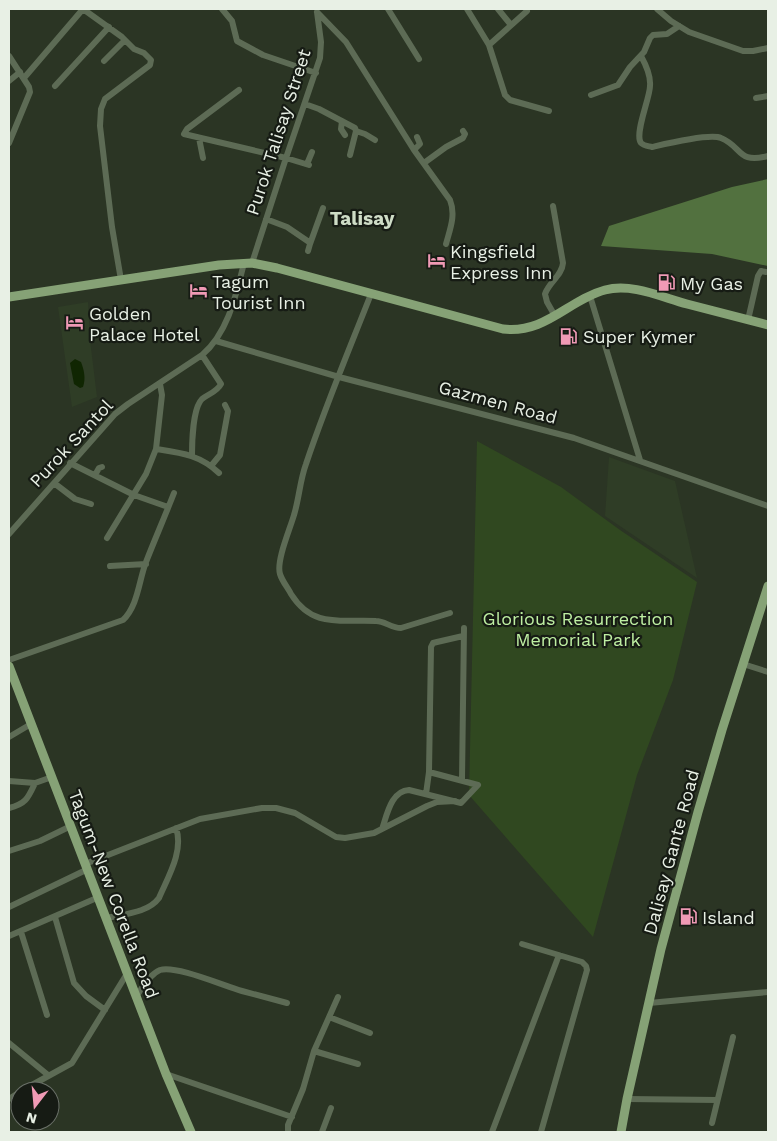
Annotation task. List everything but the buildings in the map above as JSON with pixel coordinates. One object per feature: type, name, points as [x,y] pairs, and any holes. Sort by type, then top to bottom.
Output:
[{"type":"main road","points":[[9,298],[219,265],[248,263],[276,268],[503,329],[528,328],[555,316],[590,296],[606,290],[634,290],[768,325]]},
{"type":"main road","name":"Dalisay Gante Road","points":[[621,1132],[661,949],[698,812],[743,664],[765,609],[768,586]]},
{"type":"main road","name":"Tagum-New Corella Road","points":[[9,666],[190,1132]]},
{"type":"street","points":[[9,81],[22,75],[83,9],[151,60],[150,65],[105,99],[100,118],[112,227],[121,280]]},
{"type":"street","points":[[222,9],[232,21],[237,42],[263,55],[316,73]]},
{"type":"street","points":[[388,9],[420,59]]},
{"type":"street","points":[[467,9],[489,45],[505,96],[510,100],[549,111]]},
{"type":"street","points":[[498,9],[510,25]]},
{"type":"street","points":[[657,9],[689,32],[743,51],[768,48]]},
{"type":"street","points":[[317,10],[346,42],[414,150],[447,194],[453,206],[453,217],[446,244]]},
{"type":"street","name":"Purok Talisay Street","points":[[248,263],[266,219],[316,73],[321,52],[317,10]]},
{"type":"street","points":[[489,45],[527,11]]},
{"type":"street","points":[[591,95],[618,85],[630,67],[641,56],[653,35],[666,34],[679,26]]},
{"type":"street","points":[[55,86],[109,27]]},
{"type":"street","points":[[104,62],[125,40]]},
{"type":"street","points":[[9,56],[30,87],[30,92],[9,143]]},
{"type":"street","points":[[641,56],[648,71],[650,84],[641,129],[640,139],[642,144],[652,147],[706,137],[718,137],[744,156],[754,158],[768,156]]},
{"type":"street","points":[[240,90],[184,133],[186,136],[286,158],[308,165],[312,152]]},
{"type":"street","points":[[756,98],[768,96]]},
{"type":"street","points":[[305,104],[314,106],[353,126],[356,131],[375,140]]},
{"type":"street","points":[[342,121],[341,129],[344,135]]},
{"type":"street","points":[[350,155],[356,131]]},
{"type":"street","points":[[424,163],[446,147],[463,138],[465,134],[463,131]]},
{"type":"street","points":[[414,150],[420,144],[417,137]]},
{"type":"street","points":[[199,138],[203,158]]},
{"type":"street","points":[[553,206],[563,263],[561,271],[551,282],[545,294],[555,316]]},
{"type":"street","points":[[266,219],[287,227],[309,247],[323,208]]},
{"type":"street","name":"Purok Santol","points":[[9,534],[70,463],[121,409],[202,355],[216,341],[232,306],[248,263]]},
{"type":"street","points":[[748,320],[758,276],[761,271],[766,272]]},
{"type":"street","points":[[371,294],[305,465],[298,502],[282,556],[280,575],[299,606],[313,615],[326,620],[340,622],[381,621],[393,627],[401,628],[450,613]]},
{"type":"street","points":[[590,296],[640,460]]},
{"type":"street","name":"Gazmen Road","points":[[216,341],[339,377],[568,436],[768,506]]},
{"type":"street","points":[[192,455],[193,434],[199,403],[218,389],[221,384],[202,355]]},
{"type":"street","points":[[106,538],[146,474],[156,449],[162,395],[160,384]]},
{"type":"street","points":[[212,466],[220,455],[228,411],[225,406]]},
{"type":"street","points":[[156,449],[192,455],[212,466],[219,473]]},
{"type":"street","points":[[70,463],[134,495],[168,508]]},
{"type":"street","points":[[95,475],[99,468],[102,467]]},
{"type":"street","points":[[54,482],[75,499],[91,504]]},
{"type":"street","points":[[9,660],[122,620],[129,612],[136,596],[146,564],[174,493]]},
{"type":"street","points":[[110,566],[146,564]]},
{"type":"street","points":[[462,780],[464,628]]},
{"type":"street","points":[[426,794],[429,772],[431,647],[433,643],[463,636]]},
{"type":"street","points":[[743,664],[768,672]]},
{"type":"street","points":[[9,737],[31,724]]},
{"type":"street","points":[[382,830],[394,798],[399,793],[409,790],[461,803],[478,785],[429,772]]},
{"type":"street","points":[[9,781],[35,783],[52,777]]},
{"type":"street","points":[[9,808],[26,801],[35,783]]},
{"type":"street","points":[[9,907],[30,899],[86,866],[200,819],[262,808],[289,811],[302,816],[336,837],[345,838],[374,833],[437,802],[454,801]]},
{"type":"street","points":[[9,851],[40,841],[71,826]]},
{"type":"street","points":[[107,918],[149,908],[156,903],[175,860],[179,843],[176,828]]},
{"type":"street","points":[[9,936],[99,897]]},
{"type":"street","points":[[55,917],[74,983],[86,996],[105,1010]]},
{"type":"street","points":[[21,932],[47,1015]]},
{"type":"street","points":[[522,944],[582,962],[587,970],[542,1132]]},
{"type":"street","points":[[492,1132],[559,955]]},
{"type":"street","points":[[136,996],[151,977],[158,971],[167,969],[287,1003]]},
{"type":"street","points":[[38,1081],[65,1068],[72,1062],[128,972]]},
{"type":"street","points":[[649,1004],[768,992]]},
{"type":"street","points":[[288,1132],[287,1129],[303,1089],[314,1051],[338,997]]},
{"type":"street","points":[[329,1017],[370,1032]]},
{"type":"street","points":[[712,1123],[733,1037]]},
{"type":"street","points":[[9,1043],[48,1075]]},
{"type":"street","points":[[314,1051],[358,1064]]},
{"type":"street","points":[[166,1074],[292,1117]]},
{"type":"street","points":[[627,1099],[717,1100]]},
{"type":"street","points":[[322,1132],[331,1108]]},
{"type":"shaded area","points":[[768,179],[768,266],[712,254],[601,246],[609,226],[732,187]]},
{"type":"shaded area","points":[[88,302],[90,340],[97,397],[72,407],[58,307]]},
{"type":"shaded area","points":[[75,359],[81,362],[84,371],[84,384],[80,388],[74,384],[70,363]]},
{"type":"shaded area","points":[[609,457],[675,481],[697,578],[605,516]]},
{"type":"green space","name":"Glorious Resurrection Memorial Park","points":[[477,441],[561,487],[697,582],[673,680],[637,775],[593,937],[469,795]]},
{"type":"place","name":"Kingsfield Express Inn","points":[[436,261]]},
{"type":"place","name":"My Gas","points":[[666,283]]},
{"type":"place","name":"Tagum Tourist Inn","points":[[198,291]]},
{"type":"place","name":"Golden Palace Hotel","points":[[75,323]]},
{"type":"place","name":"Super Kymer","points":[[569,336]]},
{"type":"place","name":"Island","points":[[688,917]]},
{"type":"district","name":"Talisay","points":[[362,218]]}]
